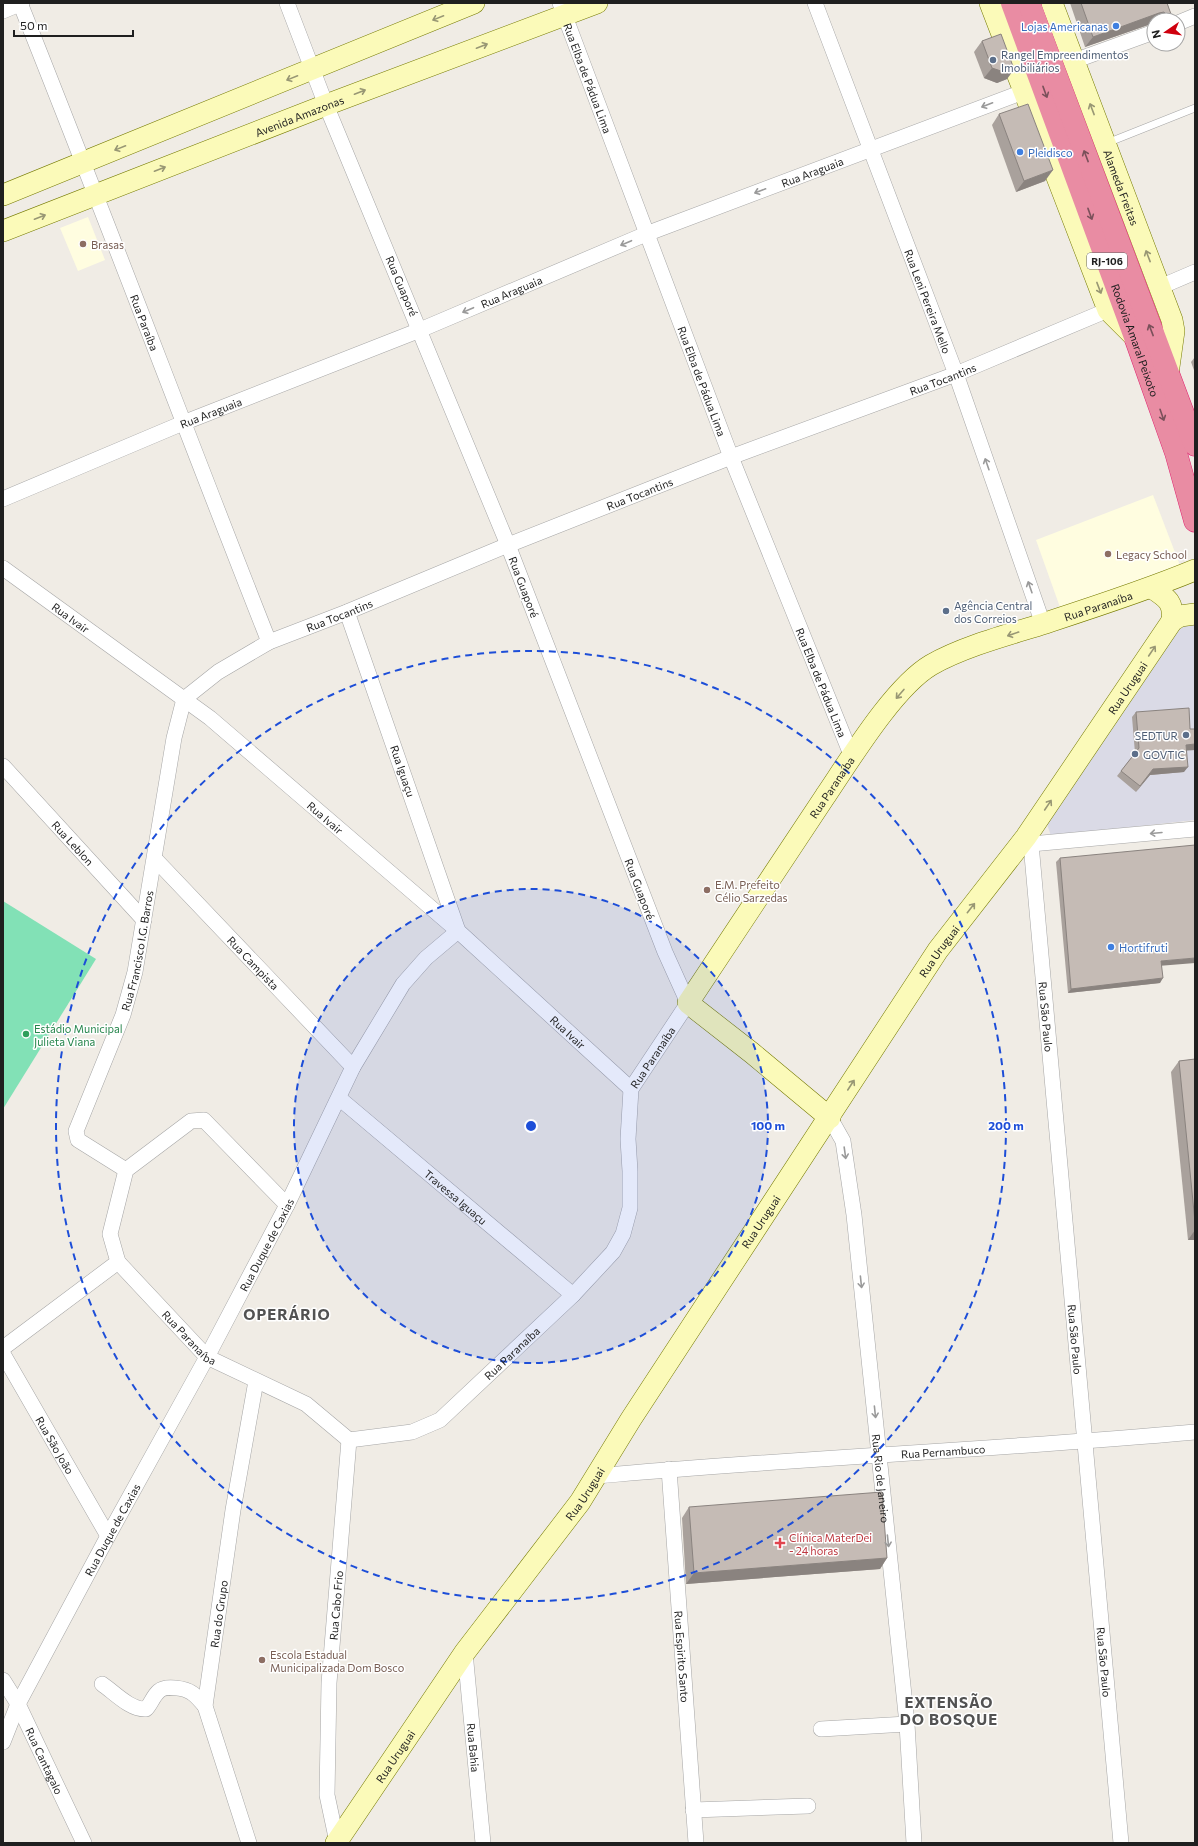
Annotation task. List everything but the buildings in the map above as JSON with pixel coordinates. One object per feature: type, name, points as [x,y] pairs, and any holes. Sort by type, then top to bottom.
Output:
[{"type":"highway","name":"Rodovia Amaral Peixoto","points":[[1012,3],[1176,453],[1195,521]]},
{"type":"highway","name":"Rodovia Amaral Peixoto","points":[[1029,3],[1195,445]]},
{"type":"street","points":[[3,11],[20,3]]},
{"type":"street","name":"Rua Paraíba","points":[[20,3],[96,194],[182,423],[269,642]]},
{"type":"street","name":"Rua Guaporé","points":[[287,3],[326,105],[508,545],[665,952],[688,1003],[752,1052],[830,1118]]},
{"type":"street","points":[[3,195],[474,3]]},
{"type":"street","name":"Avenida Amazonas","points":[[3,231],[326,105],[562,9],[597,3]]},
{"type":"street","name":"Rua Leni Pereira Mello","points":[[815,3],[956,374],[1043,624]]},
{"type":"street","points":[[990,3],[1108,310],[1134,337]]},
{"type":"street","name":"Alameda Freitas","points":[[1052,3],[1160,287],[1174,328],[1168,374]]},
{"type":"street","name":"Rua Elba de Pádua Lima","points":[[562,9],[646,234],[732,457],[852,757]]},
{"type":"street","points":[[1074,61],[1146,35]]},
{"type":"street","name":"Rua Araguaia","points":[[3,499],[182,423],[420,330],[646,234],[1023,92]]},
{"type":"street","points":[[1160,287],[1195,272]]},
{"type":"street","name":"Rua Tocantins","points":[[184,699],[218,672],[269,642],[347,612],[508,545],[732,457],[956,374],[1108,310]]},
{"type":"street","name":"Rua Ivair","points":[[3,568],[210,718],[458,931],[631,1089]]},
{"type":"street","name":"Rua Paranaíba","points":[[118,1262],[207,1357],[306,1404],[349,1440],[412,1432],[440,1420],[572,1295],[613,1252],[623,1234],[630,1208],[628,1139],[631,1089],[852,757],[909,682],[931,666],[954,655],[1152,588],[1195,570]]},
{"type":"street","points":[[1152,588],[1167,599],[1171,604],[1172,621],[1180,616],[1195,614]]},
{"type":"street","name":"Rua Iguaçu","points":[[347,612],[458,931]]},
{"type":"street","name":"Rua Uruguai","points":[[337,1842],[465,1652],[580,1502],[938,950],[1028,841],[1172,621]]},
{"type":"street","name":"Rua Francisco I.G. Barros","points":[[126,1170],[78,1140],[76,1131],[123,1015],[135,972],[174,738],[184,699]]},
{"type":"street","name":"Rua Leblon","points":[[3,766],[144,920]]},
{"type":"street","points":[[1028,841],[1195,829]]},
{"type":"street","name":"Rua São Paulo","points":[[1028,841],[1121,1843]]},
{"type":"street","name":"Rua Campista","points":[[155,859],[353,1067]]},
{"type":"street","name":"Rua Duque de Caxias","points":[[3,1742],[18,1704],[108,1536],[207,1357],[287,1204],[353,1067],[403,984],[426,958],[458,931]]},
{"type":"street","name":"Travessa Iguaçu","points":[[339,1098],[572,1295]]},
{"type":"street","name":"Rua Rio de Janeiro","points":[[830,1118],[843,1141],[854,1215],[907,1724],[914,1843]]},
{"type":"street","points":[[3,1348],[118,1262],[110,1234],[126,1170],[191,1121],[204,1120],[287,1204]]},
{"type":"street","name":"Rua São João","points":[[3,1354],[108,1536]]},
{"type":"street","name":"Rua do Grupo","points":[[248,1843],[206,1706],[233,1510],[256,1381]]},
{"type":"street","name":"Rua Pernambuco","points":[[596,1476],[669,1469],[1084,1442],[1195,1432]]},
{"type":"street","name":"Rua Cabo Frio","points":[[337,1842],[327,1795],[329,1683],[349,1440]]},
{"type":"street","name":"Rua Espirito Santo","points":[[669,1469],[696,1843]]},
{"type":"street","name":"Rua Bahia","points":[[465,1652],[483,1843]]},
{"type":"street","name":"Rua Cantagalo","points":[[3,1680],[18,1704],[84,1843]]},
{"type":"street","points":[[102,1684],[133,1706],[140,1709],[146,1709],[151,1704],[158,1692],[164,1688],[183,1690],[192,1693],[206,1706]]},
{"type":"street","points":[[821,1728],[907,1724]]},
{"type":"street","points":[[693,1810],[808,1806]]},
{"type":"lane","points":[[1105,144],[1195,108]]},
{"type":"shaded area","name":"Brasas","points":[[88,217],[105,260],[78,271],[60,228]]},
{"type":"shaded area","name":"Legacy School","points":[[1153,495],[1181,568],[1061,610],[1036,540]]},
{"type":"shaded area","points":[[1195,619],[1195,820],[1051,836],[1047,824],[1181,625]]},
{"type":"green space","name":"Estádio Municipal Julieta Viana","points":[[3,901],[96,959],[3,1109]]},
{"type":"place","name":"Lojas Americanas","points":[[1116,26]]},
{"type":"place","name":"Rangel Empreendimentos Imobiliários","points":[[993,60]]},
{"type":"place","name":"Pleidisco","points":[[1020,152]]},
{"type":"place","name":"Brasas","points":[[83,244]]},
{"type":"place","name":"Legacy School","points":[[1108,554]]},
{"type":"place","name":"Agência Central dos Correios","points":[[946,611]]},
{"type":"place","name":"SEDTUR","points":[[1186,735]]},
{"type":"place","name":"GOVTIC","points":[[1135,754]]},
{"type":"place","name":"E.M. Prefeito Célio Sarzedas","points":[[707,890]]},
{"type":"place","name":"Hortifruti","points":[[1111,947]]},
{"type":"place","name":"Estádio Municipal Julieta Viana","points":[[26,1034]]},
{"type":"place","name":"Clínica MaterDei - 24 horas","points":[[780,1543]]},
{"type":"place","name":"Escola Estadual Municipalizada Dom Bosco","points":[[262,1660]]},
{"type":"district","name":"OPERÁRIO","points":[[287,1314]]},
{"type":"district","name":"EXTENSÃO DO BOSQUE","points":[[949,1710]]}]
